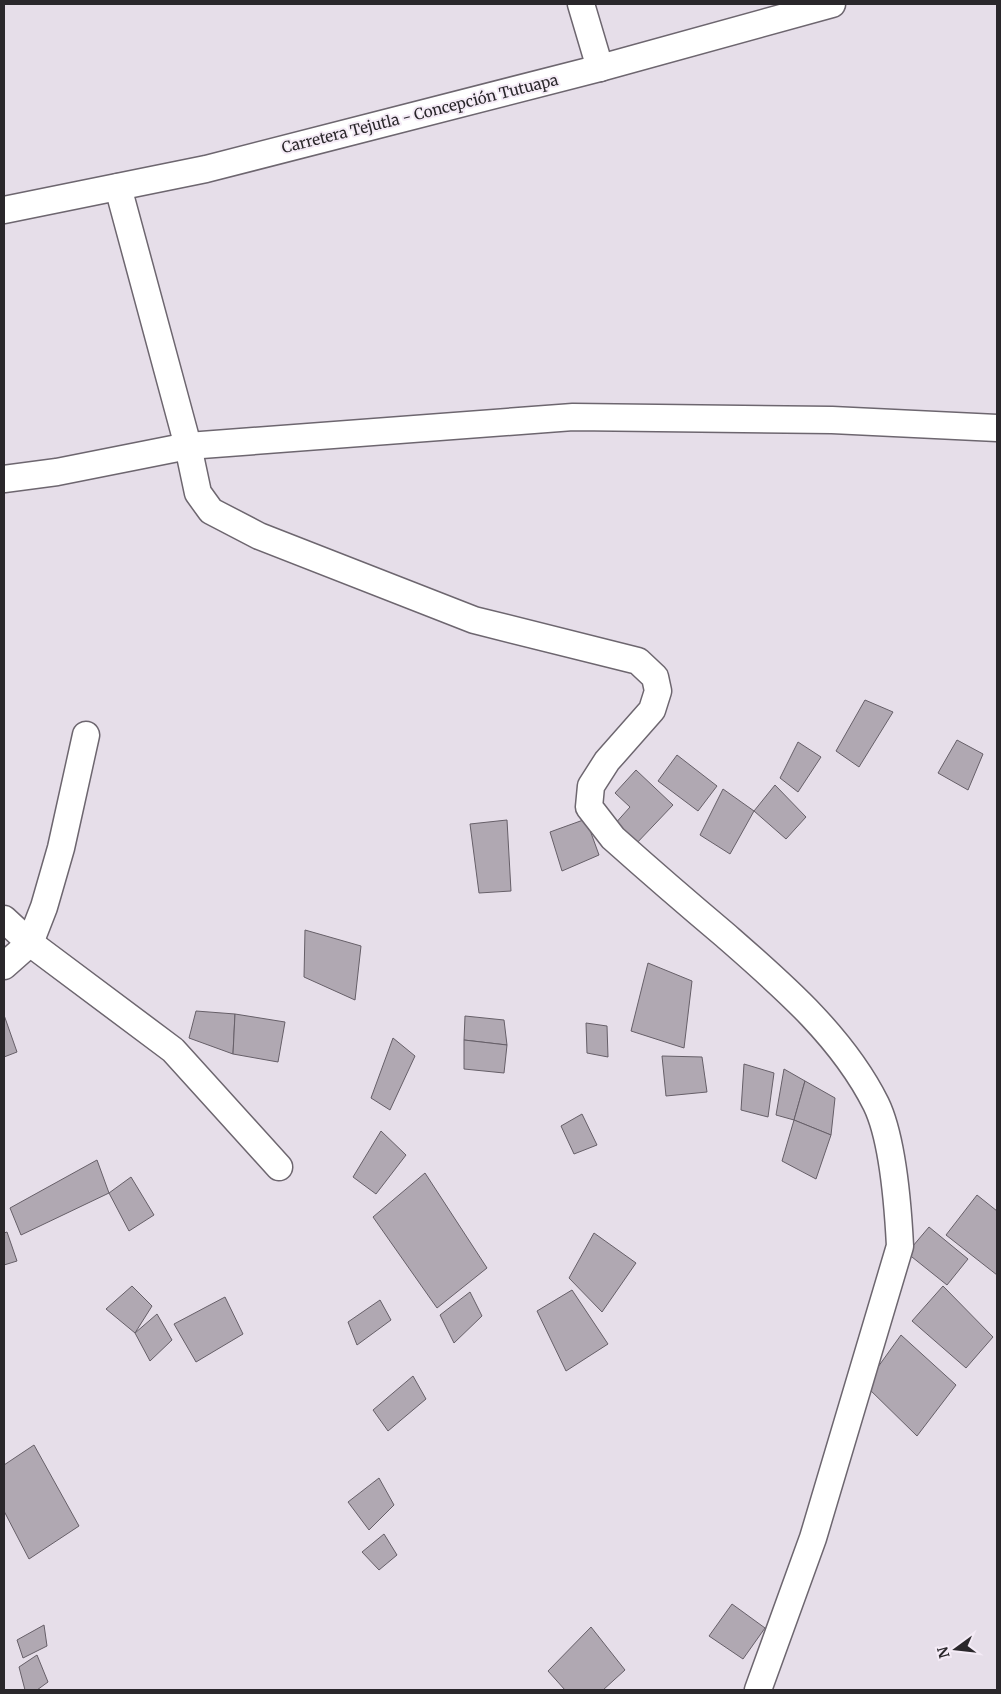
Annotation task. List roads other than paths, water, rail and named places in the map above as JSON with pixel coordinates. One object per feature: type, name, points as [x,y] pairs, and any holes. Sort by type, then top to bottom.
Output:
[{"type":"street","points":[[581,4],[600,68]]},
{"type":"street","name":"Carretera Tejutla - Concepción Tutuapa","points":[[4,210],[206,169],[600,68],[832,4]]},
{"type":"street","points":[[118,187],[188,446],[198,493],[212,511],[259,536],[474,620],[638,661],[655,677],[658,691],[652,710],[607,761],[591,786],[589,808],[613,838],[788,991],[852,1064],[877,1106],[886,1138],[897,1197],[900,1246],[813,1538],[758,1690]]},
{"type":"street","points":[[4,479],[57,472],[188,446],[573,416],[832,420],[997,428]]},
{"type":"street","points":[[4,966],[30,943],[44,907],[61,848],[86,735]]},
{"type":"street","points":[[4,919],[30,943],[173,1050],[279,1167]]}]
